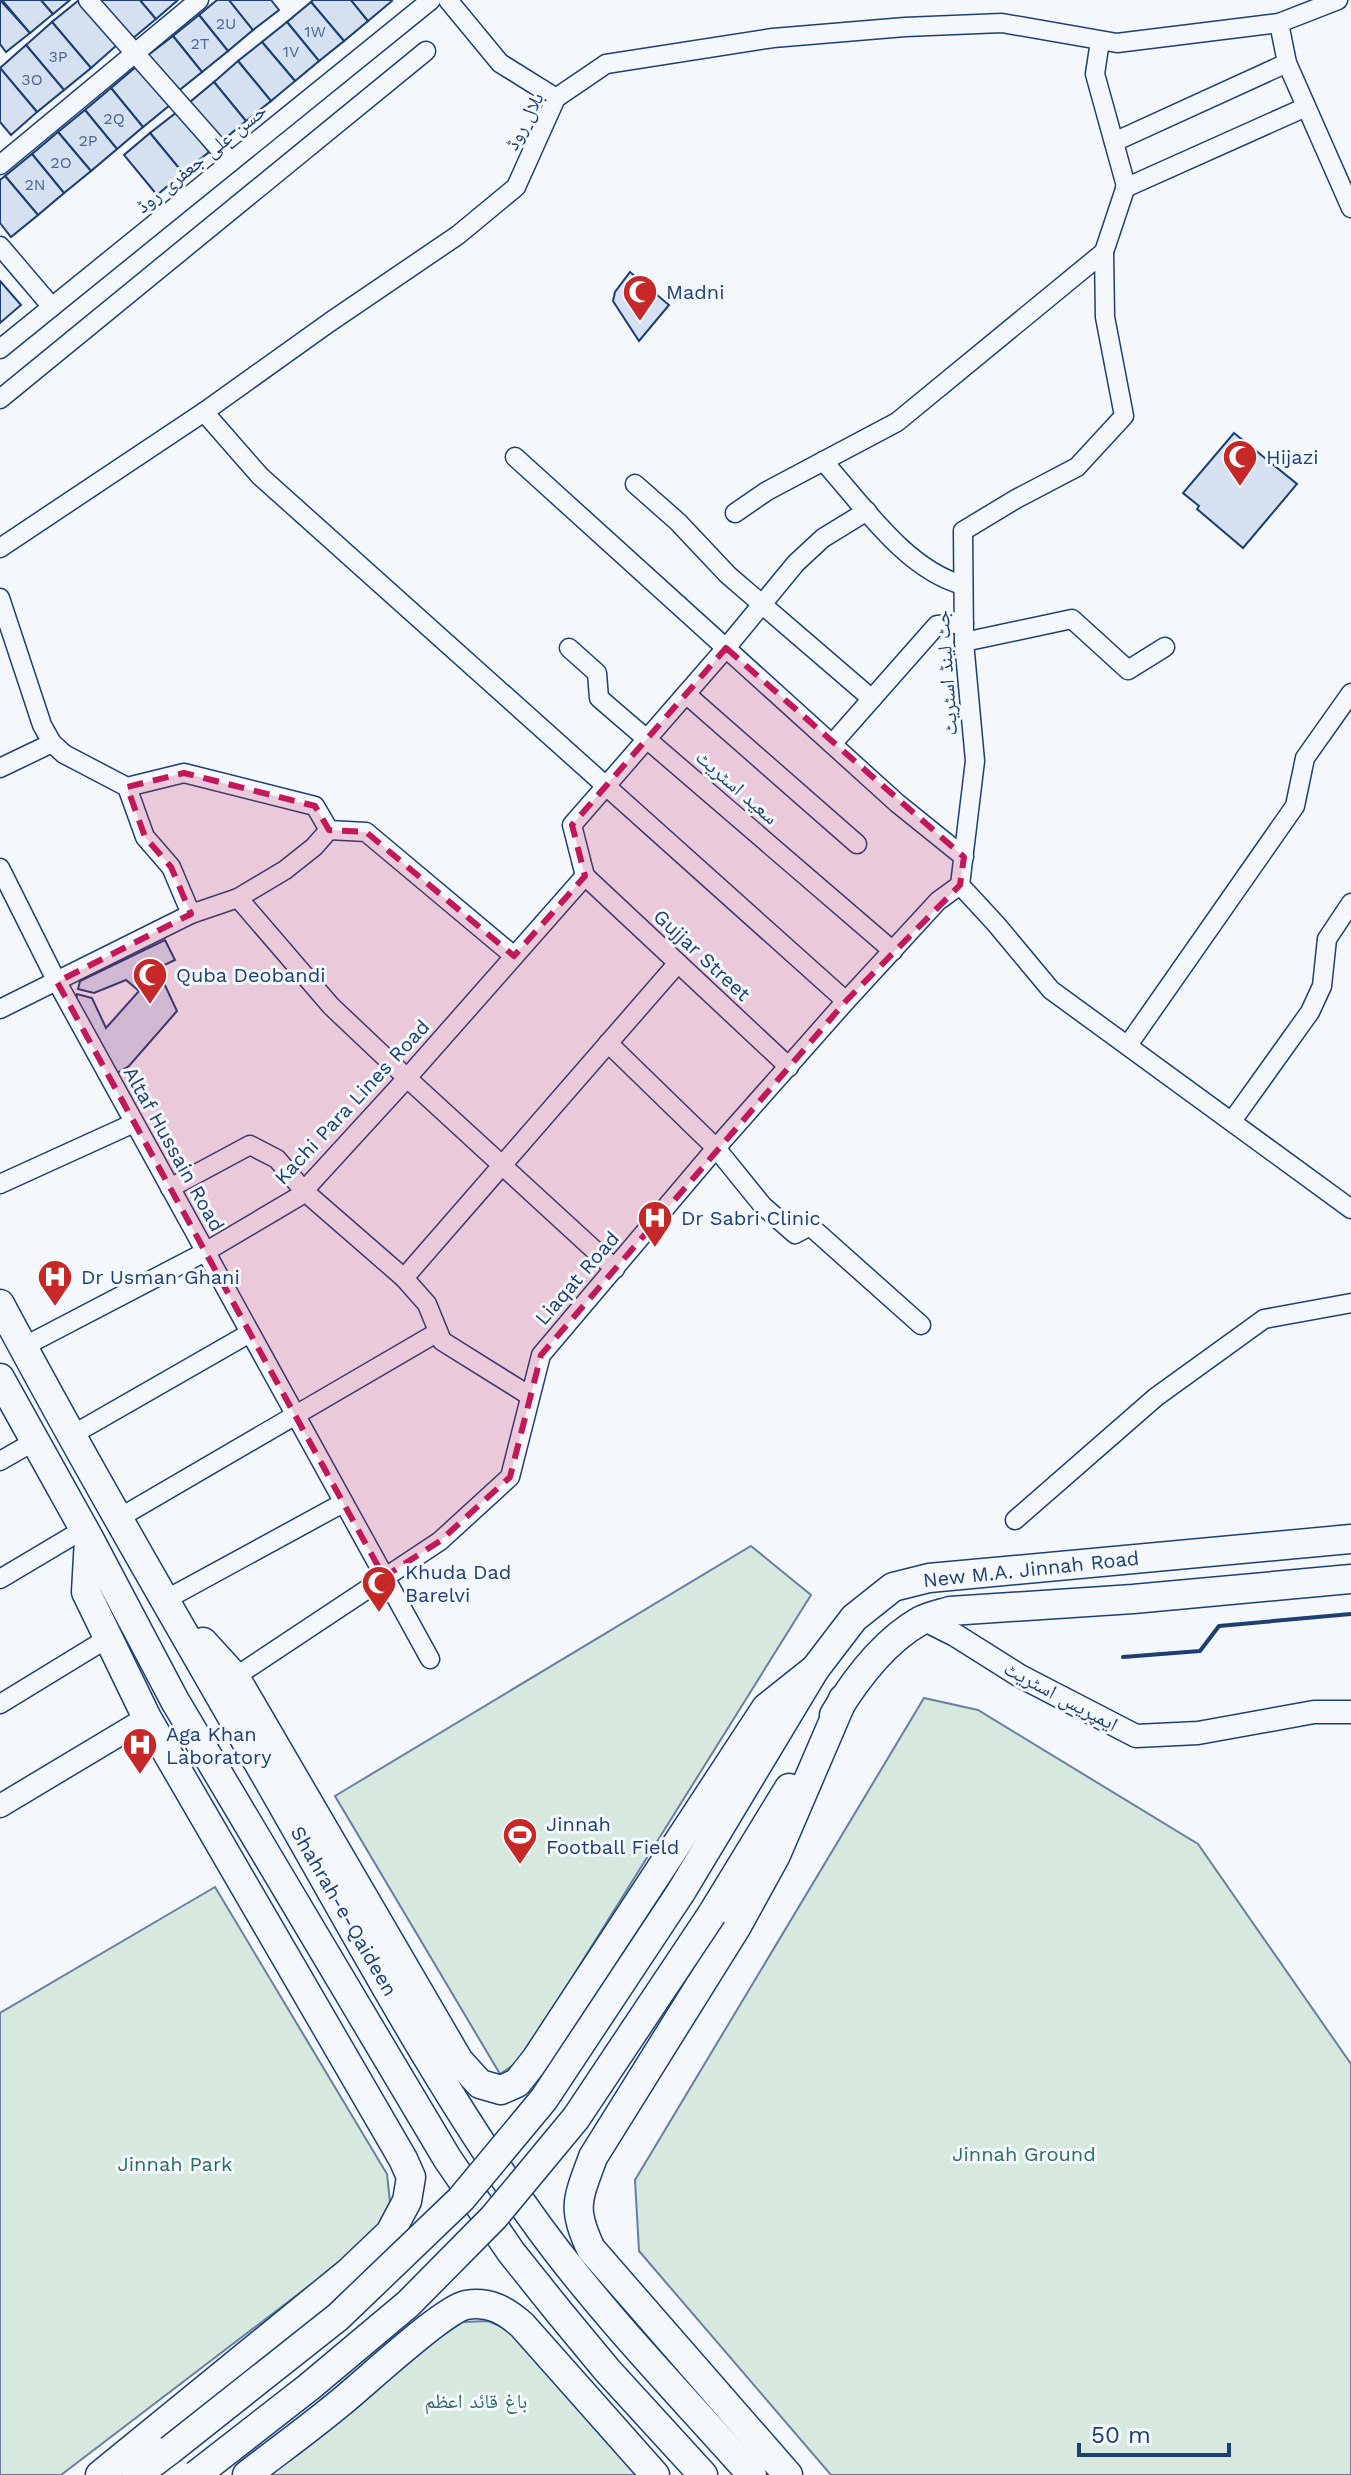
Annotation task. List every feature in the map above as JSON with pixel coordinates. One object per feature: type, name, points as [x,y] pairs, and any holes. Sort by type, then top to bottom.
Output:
[{"type":"main road","name":"Shahrah-e-Qaideen","points":[[0,1304],[165,1600],[474,2133],[542,2231],[588,2289],[752,2475]]},
{"type":"main road","name":"Shahrah-e-Qaideen","points":[[0,1378],[87,1533],[175,1701],[447,2158],[511,2252],[559,2312],[607,2370],[703,2475]]},
{"type":"main road","points":[[87,1533],[86,1592],[147,1718],[411,2177],[407,2201],[390,2233],[349,2272],[100,2475]]},
{"type":"main road","name":"New M.A. Jinnah Road","points":[[137,2475],[338,2317],[461,2199],[544,2099],[681,1892],[815,1669],[854,1618],[893,1587],[929,1578],[1351,1539]]},
{"type":"main road","name":"New M.A. Jinnah Road","points":[[196,2475],[370,2338],[494,2217],[576,2118],[712,1914],[843,1699],[895,1637],[923,1619],[950,1611],[1133,1599],[1351,1579]]},
{"type":"main road","points":[[165,1600],[235,1677],[459,2061],[480,2084],[501,2090],[517,2083],[536,2059],[766,1708],[815,1669]]},
{"type":"main road","points":[[788,2475],[591,2249],[579,2224],[578,2197],[593,2157],[737,1926],[776,1855],[843,1699]]},
{"type":"main road","points":[[247,2475],[440,2321],[464,2305],[490,2304],[522,2325],[655,2475]]},
{"type":"street","points":[[88,0],[231,162]]},
{"type":"street","points":[[0,165],[199,0]]},
{"type":"street","name":"حسن علی جعفری روڈ","points":[[0,349],[431,0]]},
{"type":"street","points":[[448,0],[500,63],[556,98]]},
{"type":"street","name":"بلال روڈ","points":[[0,548],[204,412],[458,235],[516,187],[556,98],[606,64],[773,38],[1002,23],[1117,43],[1279,23],[1338,0]]},
{"type":"street","points":[[1279,23],[1287,63],[1351,208]]},
{"type":"street","points":[[1100,41],[1095,74],[1125,188],[1306,107]]},
{"type":"street","points":[[0,399],[426,51]]},
{"type":"street","points":[[1114,142],[1287,63]]},
{"type":"street","name":"جٹ لینڈ اسٹریٹ","points":[[960,885],[975,761],[964,642],[963,531],[1077,467],[1124,416],[1105,317],[1104,252],[1125,188]]},
{"type":"street","points":[[0,246],[52,307]]},
{"type":"street","points":[[735,513],[767,491],[897,422],[1104,252]]},
{"type":"street","points":[[204,412],[260,476],[846,1001]]},
{"type":"street","points":[[515,457],[897,803],[964,857]]},
{"type":"street","points":[[823,461],[881,529],[943,579],[963,585]]},
{"type":"street","points":[[635,484],[678,522],[728,575],[872,699]]},
{"type":"street","points":[[585,876],[572,825],[809,550],[867,511]]},
{"type":"street","points":[[0,598],[42,725],[52,743],[64,754],[127,787],[184,773],[315,806],[329,830]]},
{"type":"street","points":[[964,642],[1072,619],[1128,670],[1165,647]]},
{"type":"street","points":[[832,744],[937,625],[964,623]]},
{"type":"street","name":"سعید اسٹریٹ","points":[[569,648],[597,673],[599,698],[893,951]]},
{"type":"street","points":[[1128,1045],[1295,806],[1305,758],[1351,693]]},
{"type":"street","points":[[686,694],[857,844]]},
{"type":"street","points":[[0,768],[52,743]]},
{"type":"street","points":[[127,787],[145,837],[171,867],[191,914]]},
{"type":"street","points":[[0,1009],[191,914],[238,898],[285,870],[314,847],[329,830]]},
{"type":"street","points":[[329,830],[366,832],[514,956]]},
{"type":"street","name":"Altaf Hussain Road","points":[[0,868],[57,982],[430,1659]]},
{"type":"street","name":"Kachi Para Lines Road","points":[[23,1347],[205,1252],[298,1197],[585,876]]},
{"type":"street","name":"Gujjar Street","points":[[585,876],[789,1067]]},
{"type":"street","points":[[960,885],[1051,990],[1351,1209]]},
{"type":"street","name":"Liaqat Road","points":[[235,1677],[440,1541],[510,1477],[541,1355],[716,1148],[846,1001],[938,901],[960,885]]},
{"type":"street","points":[[238,898],[331,1006],[615,1269]]},
{"type":"street","points":[[1232,1121],[1310,1012],[1322,986],[1327,939],[1351,903]]},
{"type":"street","points":[[404,1278],[678,963]]},
{"type":"street","points":[[608,1043],[716,1148],[763,1206],[795,1234],[810,1226],[921,1325]]},
{"type":"street","points":[[0,1184],[134,1123]]},
{"type":"street","points":[[170,1188],[250,1145],[277,1159],[304,1191],[404,1278],[427,1304],[442,1341],[530,1396]]},
{"type":"street","points":[[1015,1520],[1156,1397],[1264,1319],[1351,1303]]},
{"type":"street","points":[[119,1518],[438,1332]]},
{"type":"street","points":[[72,1435],[250,1333]]},
{"type":"street","points":[[0,1461],[35,1441]]},
{"type":"street","points":[[165,1600],[343,1503]]},
{"type":"street","points":[[0,1579],[87,1533]]},
{"type":"street","name":"ایمپریس اسٹریٹ","points":[[923,1619],[955,1635],[1020,1676],[1136,1736],[1198,1733],[1314,1712],[1351,1712]]},
{"type":"street","points":[[0,1704],[108,1638]]},
{"type":"street","points":[[0,1806],[147,1718]]},
{"type":"highlighted area","points":[[726,648],[964,857],[960,885],[846,1001],[541,1355],[510,1477],[440,1541],[384,1577],[57,982],[191,914],[171,867],[145,837],[127,787],[184,773],[315,806],[329,830],[366,832],[514,956],[585,876],[572,825]]},
{"type":"green space","points":[[751,1546],[811,1595],[524,2058],[500,2074],[335,1796]]},
{"type":"green space","name":"Jinnah Ground","points":[[924,1698],[978,1710],[1198,1844],[1351,2064],[1351,2475],[831,2475],[639,2251],[635,2180]]},
{"type":"green space","name":"Jinnah Park","points":[[215,1887],[387,2174],[390,2202],[375,2231],[347,2257],[61,2475],[0,2475],[0,2013]]},
{"type":"green space","name":"باغ قائد اعظم","points":[[488,2321],[507,2329],[521,2341],[639,2475],[268,2475],[439,2338],[463,2322]]},
{"type":"building","points":[[0,0],[30,33],[6,52],[0,44]]},
{"type":"building","points":[[2,0],[41,0],[53,14],[30,33]]},
{"type":"building","points":[[41,0],[70,0],[53,14]]},
{"type":"building","points":[[79,0],[117,45],[91,68],[52,22]]},
{"type":"building","points":[[99,0],[140,0],[156,19],[132,39]]},
{"type":"building","points":[[140,0],[178,0],[156,19]]},
{"type":"building","points":[[217,0],[229,0],[253,30],[228,51],[199,15]]},
{"type":"building","points":[[229,0],[271,0],[279,10],[253,30]]},
{"type":"building","points":[[351,0],[368,21],[344,41],[311,2]]},
{"type":"building","points":[[351,0],[391,0],[392,1],[368,21]]},
{"type":"building","points":[[311,2],[344,41],[319,61],[287,22]]},
{"type":"building","points":[[199,15],[228,51],[202,72],[173,36]]},
{"type":"building","points":[[52,22],[91,68],[64,90],[26,45]]},
{"type":"building","points":[[287,22],[319,61],[295,81],[262,42]]},
{"type":"building","points":[[173,36],[202,72],[177,92],[147,56]]},
{"type":"building","points":[[262,42],[295,81],[271,101],[238,61]]},
{"type":"building","points":[[26,45],[64,90],[37,112],[0,68]]},
{"type":"building","points":[[238,61],[271,101],[246,121],[214,82]]},
{"type":"building","points":[[137,66],[170,105],[143,127],[111,88]]},
{"type":"building","points":[[0,68],[37,112],[11,135],[0,122]]},
{"type":"building","points":[[214,82],[246,121],[222,141],[190,102]]},
{"type":"building","points":[[111,88],[143,127],[117,149],[85,110]]},
{"type":"building","points":[[85,110],[117,149],[91,171],[58,132]]},
{"type":"building","points":[[177,112],[209,152],[183,173],[150,133]]},
{"type":"building","points":[[58,132],[91,171],[64,193],[32,154]]},
{"type":"building","points":[[150,133],[183,173],[157,195],[124,155]]},
{"type":"building","points":[[32,154],[64,193],[38,215],[5,176]]},
{"type":"building","points":[[5,176],[38,215],[11,237],[0,223],[0,180]]},
{"type":"building","name":"Madni","points":[[630,272],[669,305],[639,341],[613,301],[615,292]]},
{"type":"building","points":[[0,281],[21,305],[0,323]]},
{"type":"building","name":"Hijazi","points":[[1234,433],[1297,484],[1243,548],[1183,493]]},
{"type":"building","name":"Quba Deobandi","points":[[165,940],[175,960],[141,976],[157,989],[163,981],[177,1011],[129,1066],[115,1074],[76,1002],[77,994],[92,998],[106,1028],[139,991],[126,980],[94,993],[78,989],[80,981]]},
{"type":"wall","points":[[1123,1657],[1200,1651],[1219,1626],[1351,1614]]},
{"type":"place","name":"Madni","points":[[640,323]]},
{"type":"place","name":"Hijazi","points":[[1240,488]]},
{"type":"place","name":"Quba Deobandi","points":[[150,1006]]},
{"type":"place","name":"Dr Sabri Clinic","points":[[655,1249]]},
{"type":"place","name":"Dr Usman Ghani","points":[[55,1308]]},
{"type":"place","name":"Khuda Dad Barelvi","points":[[379,1614]]},
{"type":"place","name":"Aga Khan Laboratory","points":[[140,1776]]},
{"type":"place","name":"Jinnah Football Field","points":[[520,1866]]}]
